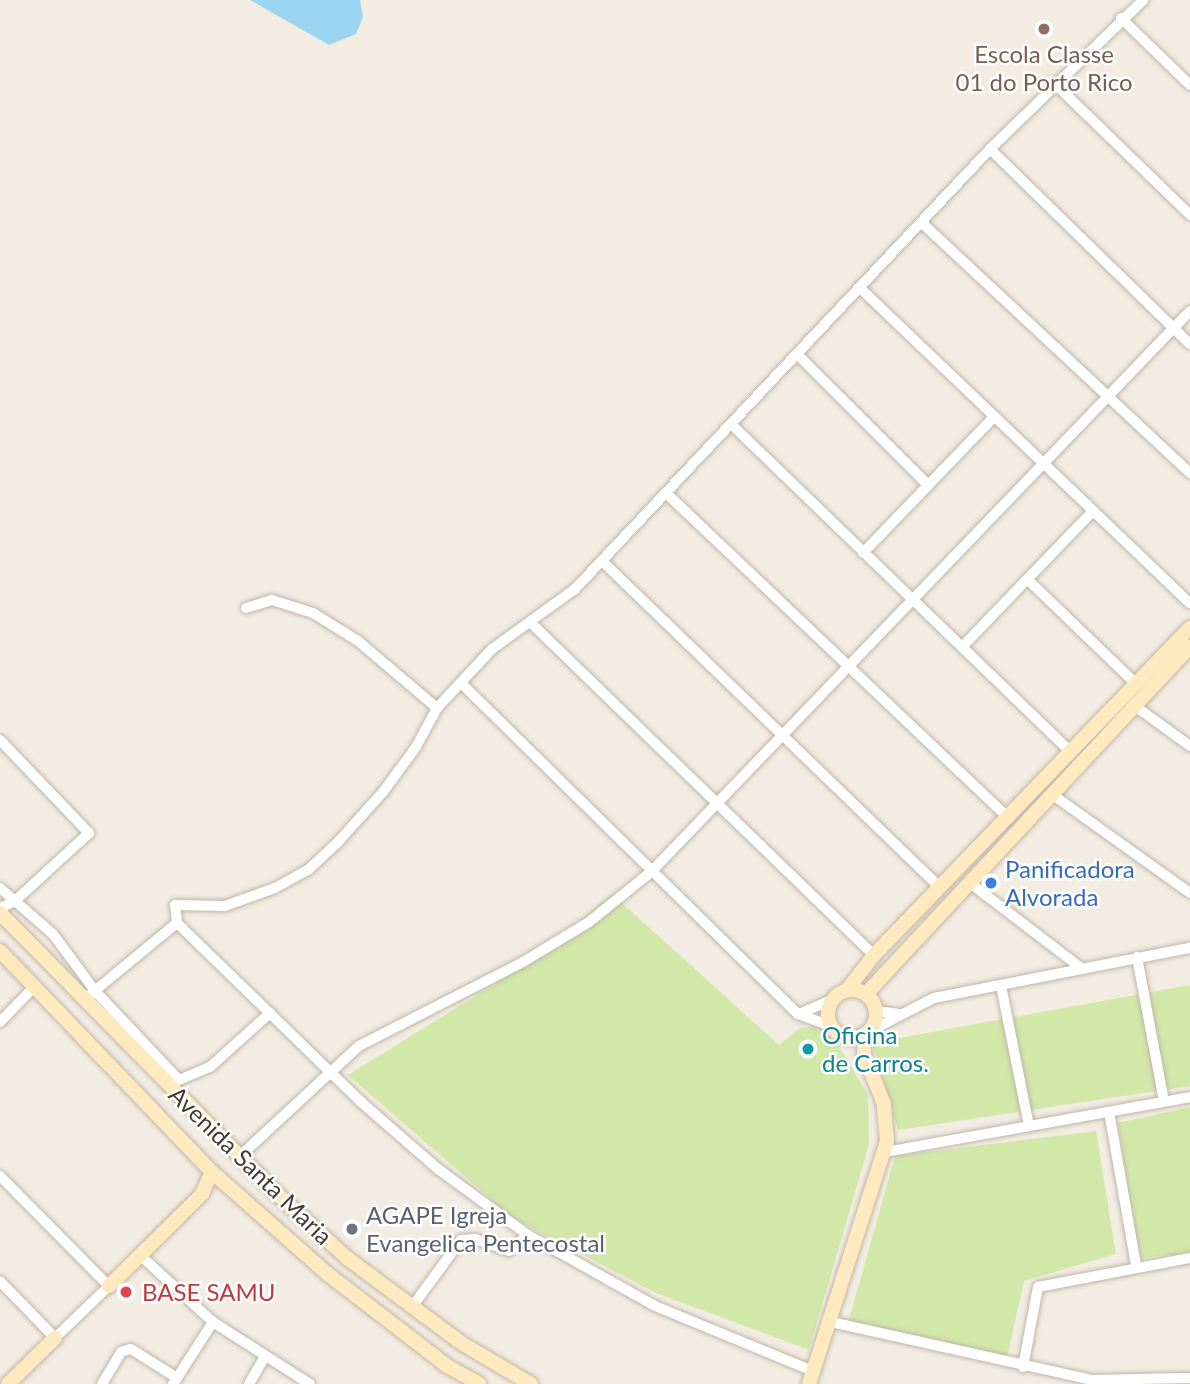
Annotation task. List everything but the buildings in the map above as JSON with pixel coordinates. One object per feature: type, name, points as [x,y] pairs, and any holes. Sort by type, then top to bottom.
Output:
[{"type":"street","points":[[876,1012],[862,1045],[887,1126],[885,1152],[811,1378],[655,1306],[528,1235],[438,1169],[328,1072],[177,923],[175,905],[225,906],[308,870],[383,792],[416,747],[437,708],[492,649],[568,596],[990,149],[1054,83],[1143,0]]},
{"type":"street","points":[[1121,18],[1190,85]]},
{"type":"street","points":[[1054,83],[1190,215]]},
{"type":"street","points":[[990,149],[1190,344]]},
{"type":"street","points":[[922,223],[1190,473]]},
{"type":"street","points":[[860,288],[993,418],[1043,462],[1190,603]]},
{"type":"street","points":[[239,1157],[328,1072],[375,1035],[523,962],[589,922],[651,872],[1107,394],[1190,311]]},
{"type":"street","points":[[797,354],[927,484]]},
{"type":"street","points":[[863,553],[993,418]]},
{"type":"street","points":[[731,424],[1071,752]]},
{"type":"street","points":[[666,493],[846,667],[1009,818]]},
{"type":"street","points":[[963,646],[1093,512]]},
{"type":"street","points":[[602,561],[939,887]]},
{"type":"street","points":[[1027,579],[1136,684]]},
{"type":"street","points":[[246,608],[272,600],[313,613],[358,641],[437,708]]},
{"type":"street","points":[[531,623],[874,955]]},
{"type":"street","points":[[798,1014],[846,991],[874,955],[1190,628]]},
{"type":"street","points":[[866,994],[1190,647]]},
{"type":"street","points":[[462,684],[798,1014],[831,1026],[845,1037],[874,1077]]},
{"type":"street","points":[[1135,706],[1190,746]]},
{"type":"street","points":[[0,740],[89,833],[15,901],[0,911]]},
{"type":"street","points":[[1053,795],[1190,893]]},
{"type":"street","points":[[970,883],[1080,967]]},
{"type":"street","points":[[0,888],[54,933],[90,995],[179,1080],[209,1067],[270,1013]]},
{"type":"street","name":"Avenida Santa Maria","points":[[0,911],[90,995],[239,1157],[347,1258],[463,1344],[531,1384]]},
{"type":"street","points":[[90,995],[177,923]]},
{"type":"street","points":[[845,1037],[866,1034],[934,999],[1080,967],[1190,948]]},
{"type":"street","name":"Avenida Santa Maria","points":[[0,951],[226,1185],[330,1276],[447,1366],[480,1384]]},
{"type":"street","points":[[1137,957],[1164,1101]]},
{"type":"street","points":[[1001,986],[1029,1126]]},
{"type":"street","points":[[0,1023],[34,987]]},
{"type":"street","points":[[846,991],[866,994]]},
{"type":"street","points":[[866,994],[876,1012]]},
{"type":"street","points":[[831,1026],[832,1000]]},
{"type":"street","points":[[876,1012],[902,1014]]},
{"type":"street","points":[[885,1152],[1190,1097]]},
{"type":"street","points":[[1109,1112],[1136,1265]]},
{"type":"street","points":[[0,1377],[7,1384],[141,1256],[202,1194],[212,1172]]},
{"type":"street","points":[[0,1176],[108,1286]]},
{"type":"street","points":[[202,1194],[226,1185]]},
{"type":"street","points":[[412,1307],[461,1240],[475,1239],[509,1251],[528,1235]]},
{"type":"street","points":[[141,1256],[213,1322],[264,1358],[310,1384]]},
{"type":"street","points":[[330,1276],[347,1258]]},
{"type":"street","points":[[1023,1367],[1038,1287],[1136,1265],[1190,1258]]},
{"type":"street","points":[[0,1280],[55,1338]]},
{"type":"street","points":[[102,1384],[121,1352],[131,1349],[175,1381],[213,1322]]},
{"type":"street","points":[[831,1322],[1023,1367],[1093,1380],[1190,1378]]},
{"type":"street","points":[[249,1384],[264,1358]]},
{"type":"green space","points":[[612,894],[779,1045],[800,1028],[826,1025],[868,1095],[869,1144],[809,1350],[656,1293],[513,1218],[348,1075],[527,964]]},
{"type":"green space","points":[[1190,985],[1190,1086],[898,1130],[872,1043]]},
{"type":"green space","points":[[1190,1107],[1190,1253],[1140,1258],[1118,1123]]},
{"type":"green space","points":[[1096,1131],[1116,1254],[1024,1281],[1007,1358],[849,1320],[895,1156]]},
{"type":"water","points":[[250,0],[360,0],[363,17],[356,34],[329,45]]},
{"type":"place","name":"Escola Classe 01 do Porto Rico","points":[[1044,29]]},
{"type":"place","name":"Panificadora Alvorada","points":[[991,883]]},
{"type":"place","name":"Oficina de Carros.","points":[[808,1049]]},
{"type":"place","name":"AGAPE Igreja Evangelica Pentecostal","points":[[352,1229]]},
{"type":"place","name":"BASE SAMU","points":[[126,1292]]}]
